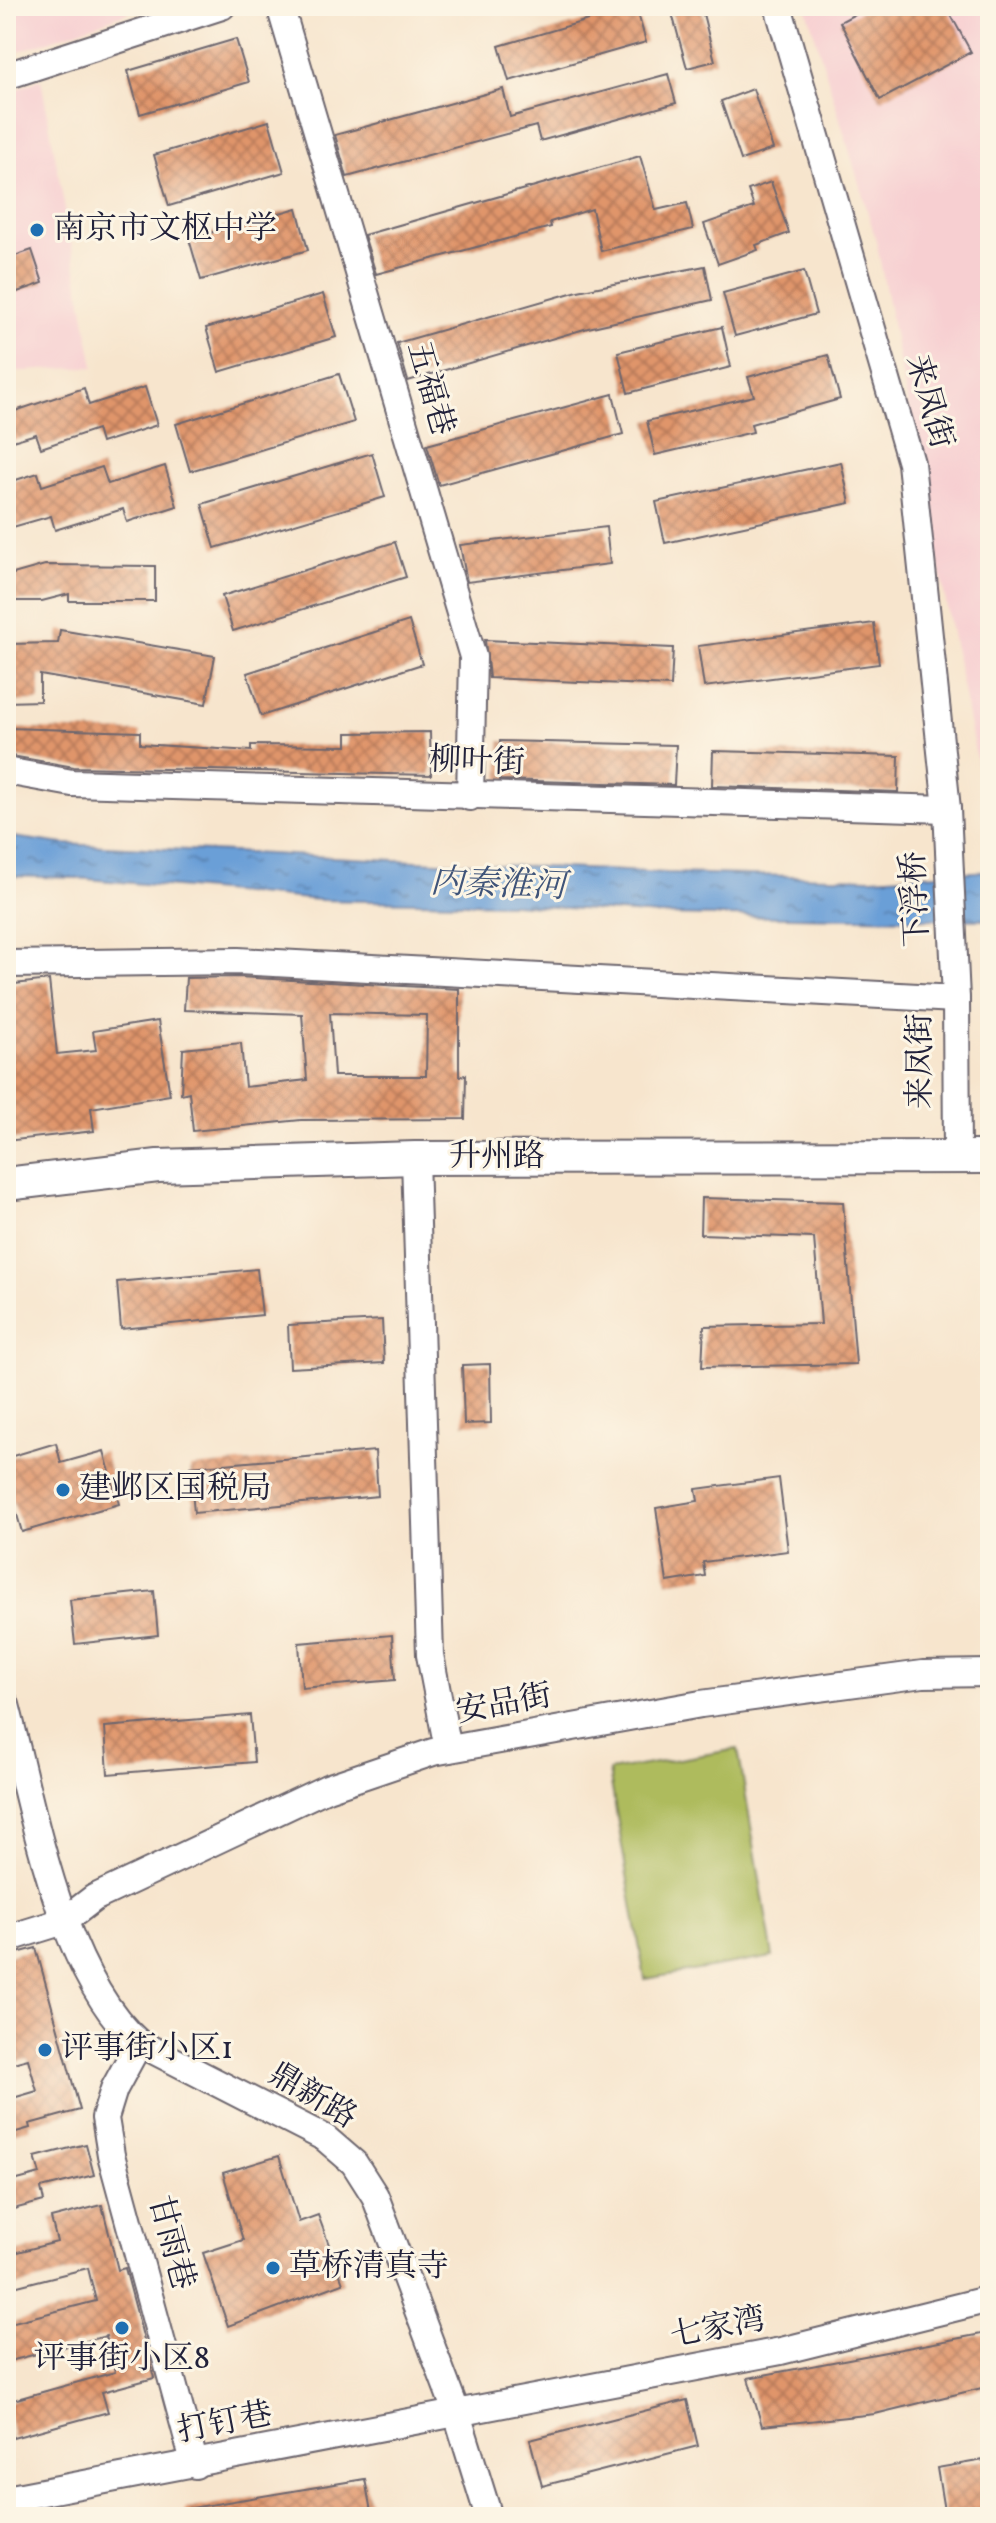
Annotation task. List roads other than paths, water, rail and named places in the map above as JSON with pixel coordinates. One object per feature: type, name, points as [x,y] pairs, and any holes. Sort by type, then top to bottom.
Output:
[{"type":"main road","name":"升州路","points":[[6,1184],[158,1166],[415,1158],[990,1157]]},
{"type":"street","points":[[6,76],[222,6]]},
{"type":"street","name":"五福巷","points":[[280,6],[473,657],[470,797]]},
{"type":"street","name":"来凤街","points":[[778,6],[911,463],[948,819]]},
{"type":"street","name":"柳叶街","points":[[6,771],[72,783],[948,819]]},
{"type":"street","name":"下浮桥","points":[[948,819],[955,966]]},
{"type":"street","points":[[6,964],[238,961],[956,999]]},
{"type":"street","name":"来凤街","points":[[955,966],[957,1156]]},
{"type":"street","points":[[415,1158],[430,1655],[448,1749]]},
{"type":"street","name":"安品街","points":[[6,1939],[64,1921],[94,1898],[327,1788],[448,1749],[701,1704],[923,1674],[990,1673]]},
{"type":"street","name":"鼎新路","points":[[6,1705],[64,1921],[92,1988],[116,2023],[139,2043],[325,2138],[354,2163],[375,2196],[457,2414],[489,2517]]},
{"type":"street","name":"甘雨巷","points":[[139,2043],[114,2089],[105,2118],[111,2155],[195,2465]]},
{"type":"street","name":"七家湾","points":[[457,2414],[781,2351],[990,2299]]},
{"type":"street","name":"打钉巷","points":[[6,2499],[457,2414]]},
{"type":"water","name":"内秦淮河","points":[[6,836],[63,844],[666,873],[871,878],[990,871],[990,920],[659,915],[514,904],[319,900],[77,878],[6,876]]},
{"type":"place","name":"南京市文枢中学","points":[[37,230]]},
{"type":"place","name":"建邺区国税局","points":[[63,1490]]},
{"type":"place","name":"评事街小区1","points":[[45,2050]]},
{"type":"place","name":"草桥清真寺","points":[[273,2268]]},
{"type":"place","name":"评事街小区8","points":[[122,2328]]}]
